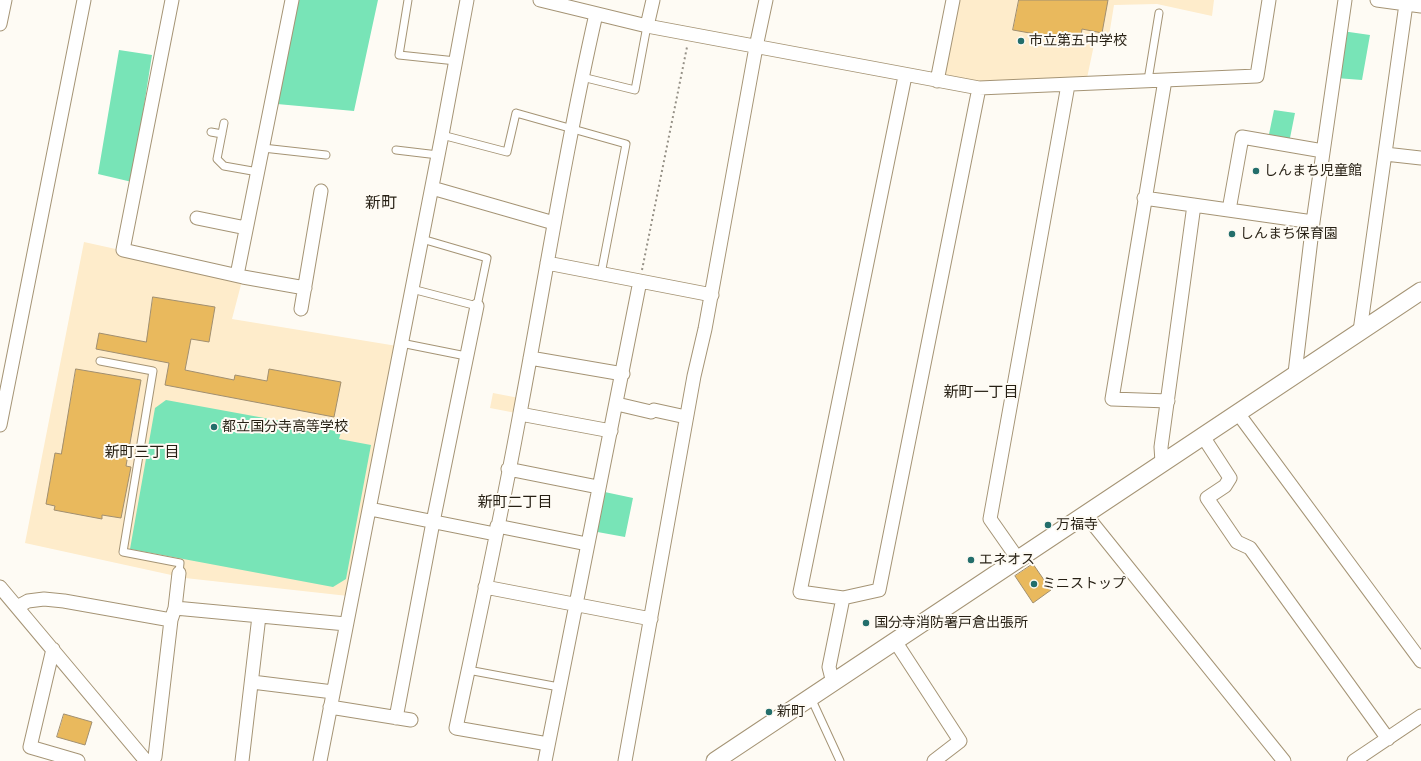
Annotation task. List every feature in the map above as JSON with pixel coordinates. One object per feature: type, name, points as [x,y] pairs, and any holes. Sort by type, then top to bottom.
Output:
[{"type":"street","points":[[0,24],[4,0]]},
{"type":"street","points":[[0,425],[84,0]]},
{"type":"street","points":[[172,0],[123,250],[305,288]]},
{"type":"street","points":[[237,275],[292,0]]},
{"type":"street","points":[[320,761],[370,509],[467,0]]},
{"type":"street","points":[[540,0],[690,35],[906,76],[979,88],[1257,76],[1270,0]]},
{"type":"street","points":[[647,26],[653,0]]},
{"type":"street","points":[[625,761],[686,417],[712,295],[756,47],[766,0]]},
{"type":"street","points":[[937,81],[952,0]]},
{"type":"street","points":[[1296,373],[1313,222],[1345,0]]},
{"type":"street","points":[[1377,0],[1421,6]]},
{"type":"street","points":[[1360,331],[1406,4]]},
{"type":"street","points":[[548,744],[456,728],[520,414],[554,223],[582,77],[596,14]]},
{"type":"street","points":[[906,76],[800,592],[843,598],[879,590],[979,88]]},
{"type":"street","points":[[1165,80],[1144,198],[1112,399],[1168,401]]},
{"type":"street","points":[[1018,559],[990,518],[1068,84]]},
{"type":"street","points":[[1230,210],[1242,137],[1323,151]]},
{"type":"street","points":[[1385,154],[1421,158]]},
{"type":"street","points":[[432,188],[554,223]]},
{"type":"street","points":[[301,309],[321,191]]},
{"type":"street","points":[[1144,198],[1313,222]]},
{"type":"street","points":[[1162,462],[1161,447],[1194,205]]},
{"type":"street","points":[[197,218],[246,228]]},
{"type":"street","points":[[547,263],[712,295]]},
{"type":"street","points":[[545,761],[598,487],[623,374],[640,281]]},
{"type":"street","points":[[715,761],[1421,290]]},
{"type":"street","points":[[396,718],[433,522],[477,306]]},
{"type":"street","points":[[530,358],[623,374]]},
{"type":"street","points":[[616,404],[651,412],[654,410],[686,417]]},
{"type":"street","points":[[1236,412],[1421,661]]},
{"type":"street","points":[[520,414],[611,431]]},
{"type":"street","points":[[1202,435],[1230,478],[1225,486],[1207,498],[1237,542],[1250,548],[1388,739]]},
{"type":"street","points":[[508,469],[598,487]]},
{"type":"street","points":[[370,509],[433,522],[587,544]]},
{"type":"street","points":[[1085,514],[1284,761]]},
{"type":"street","points":[[152,761],[155,757],[179,573]]},
{"type":"street","points":[[0,587],[146,761]]},
{"type":"street","points":[[485,587],[651,619]]},
{"type":"street","points":[[833,683],[829,667],[843,598]]},
{"type":"street","points":[[17,607],[28,601],[64,601],[173,614],[259,616],[346,624]]},
{"type":"street","points":[[242,761],[259,616]]},
{"type":"street","points":[[895,641],[960,741],[934,761]]},
{"type":"street","points":[[53,649],[30,747],[78,761]]},
{"type":"street","points":[[252,682],[333,692]]},
{"type":"street","points":[[330,707],[411,720]]},
{"type":"street","points":[[1354,761],[1421,716]]},
{"type":"lane","points":[[408,0],[399,55],[456,61]]},
{"type":"lane","points":[[1148,80],[1159,13]]},
{"type":"lane","points":[[582,77],[635,90],[647,26]]},
{"type":"lane","points":[[442,135],[507,152],[516,113],[626,144],[601,274]]},
{"type":"lane","points":[[224,123],[217,159],[224,166],[258,172]]},
{"type":"lane","points":[[211,132],[222,134]]},
{"type":"lane","points":[[263,148],[326,155]]},
{"type":"lane","points":[[396,150],[438,155]]},
{"type":"lane","points":[[412,288],[477,306],[486,258],[422,239]]},
{"type":"lane","points":[[402,343],[466,356]]},
{"type":"lane","points":[[100,361],[153,371],[123,552],[180,563],[179,573]]},
{"type":"lane","points":[[468,670],[559,687]]},
{"type":"lane","points":[[811,698],[840,761]]},
{"type":"path","points":[[640,281],[690,35]]},
{"type":"shaded area","name":"市立第五中学校","points":[[956,0],[1214,0],[1212,16],[1157,4],[1114,5],[1108,42],[1095,40],[1087,78],[978,82],[942,74]]},
{"type":"shaded area","name":"都立国分寺高等学校","points":[[84,242],[243,277],[232,319],[397,346],[348,596],[185,578],[25,543]]},
{"type":"shaded area","points":[[493,393],[519,398],[516,413],[490,408]]},
{"type":"green space","points":[[294,0],[378,0],[354,111],[277,104]]},
{"type":"green space","points":[[1342,31],[1370,35],[1362,80],[1336,78]]},
{"type":"green space","points":[[119,50],[152,55],[132,182],[98,174]]},
{"type":"green space","points":[[1274,110],[1295,113],[1289,143],[1268,139]]},
{"type":"green space","points":[[166,400],[341,432],[339,439],[371,445],[346,579],[333,587],[130,549],[155,408]]},
{"type":"green space","points":[[600,491],[633,498],[625,537],[592,531]]},
{"type":"building","points":[[1019,0],[1108,0],[1102,33],[1082,29],[1080,42],[1013,30]]},
{"type":"building","points":[[153,297],[215,307],[209,342],[191,339],[185,370],[234,380],[235,375],[267,381],[269,369],[341,382],[334,417],[165,385],[169,363],[96,349],[99,333],[146,342]]},
{"type":"building","points":[[76,369],[141,380],[126,466],[131,467],[121,518],[102,515],[102,519],[54,510],[55,506],[46,504],[55,453],[61,454]]},
{"type":"building","points":[[1033,564],[1051,590],[1033,603],[1015,576]]},
{"type":"building","points":[[64,714],[92,722],[85,745],[57,737]]},
{"type":"place","name":"市立第五中学校","points":[[1021,41]]},
{"type":"place","name":"しんまち児童館","points":[[1256,171]]},
{"type":"place","name":"しんまち保育園","points":[[1232,234]]},
{"type":"place","name":"都立国分寺高等学校","points":[[214,427]]},
{"type":"place","name":"万福寺","points":[[1048,525]]},
{"type":"place","name":"エネオス","points":[[971,560]]},
{"type":"place","name":"ミニストップ","points":[[1034,584]]},
{"type":"place","name":"国分寺消防署戸倉出張所","points":[[866,623]]},
{"type":"place","name":"新町","points":[[769,712]]},
{"type":"district","name":"新町","points":[[381,203]]},
{"type":"district","name":"新町一丁目","points":[[981,392]]},
{"type":"district","name":"新町三丁目","points":[[142,452]]},
{"type":"district","name":"新町二丁目","points":[[515,502]]}]
